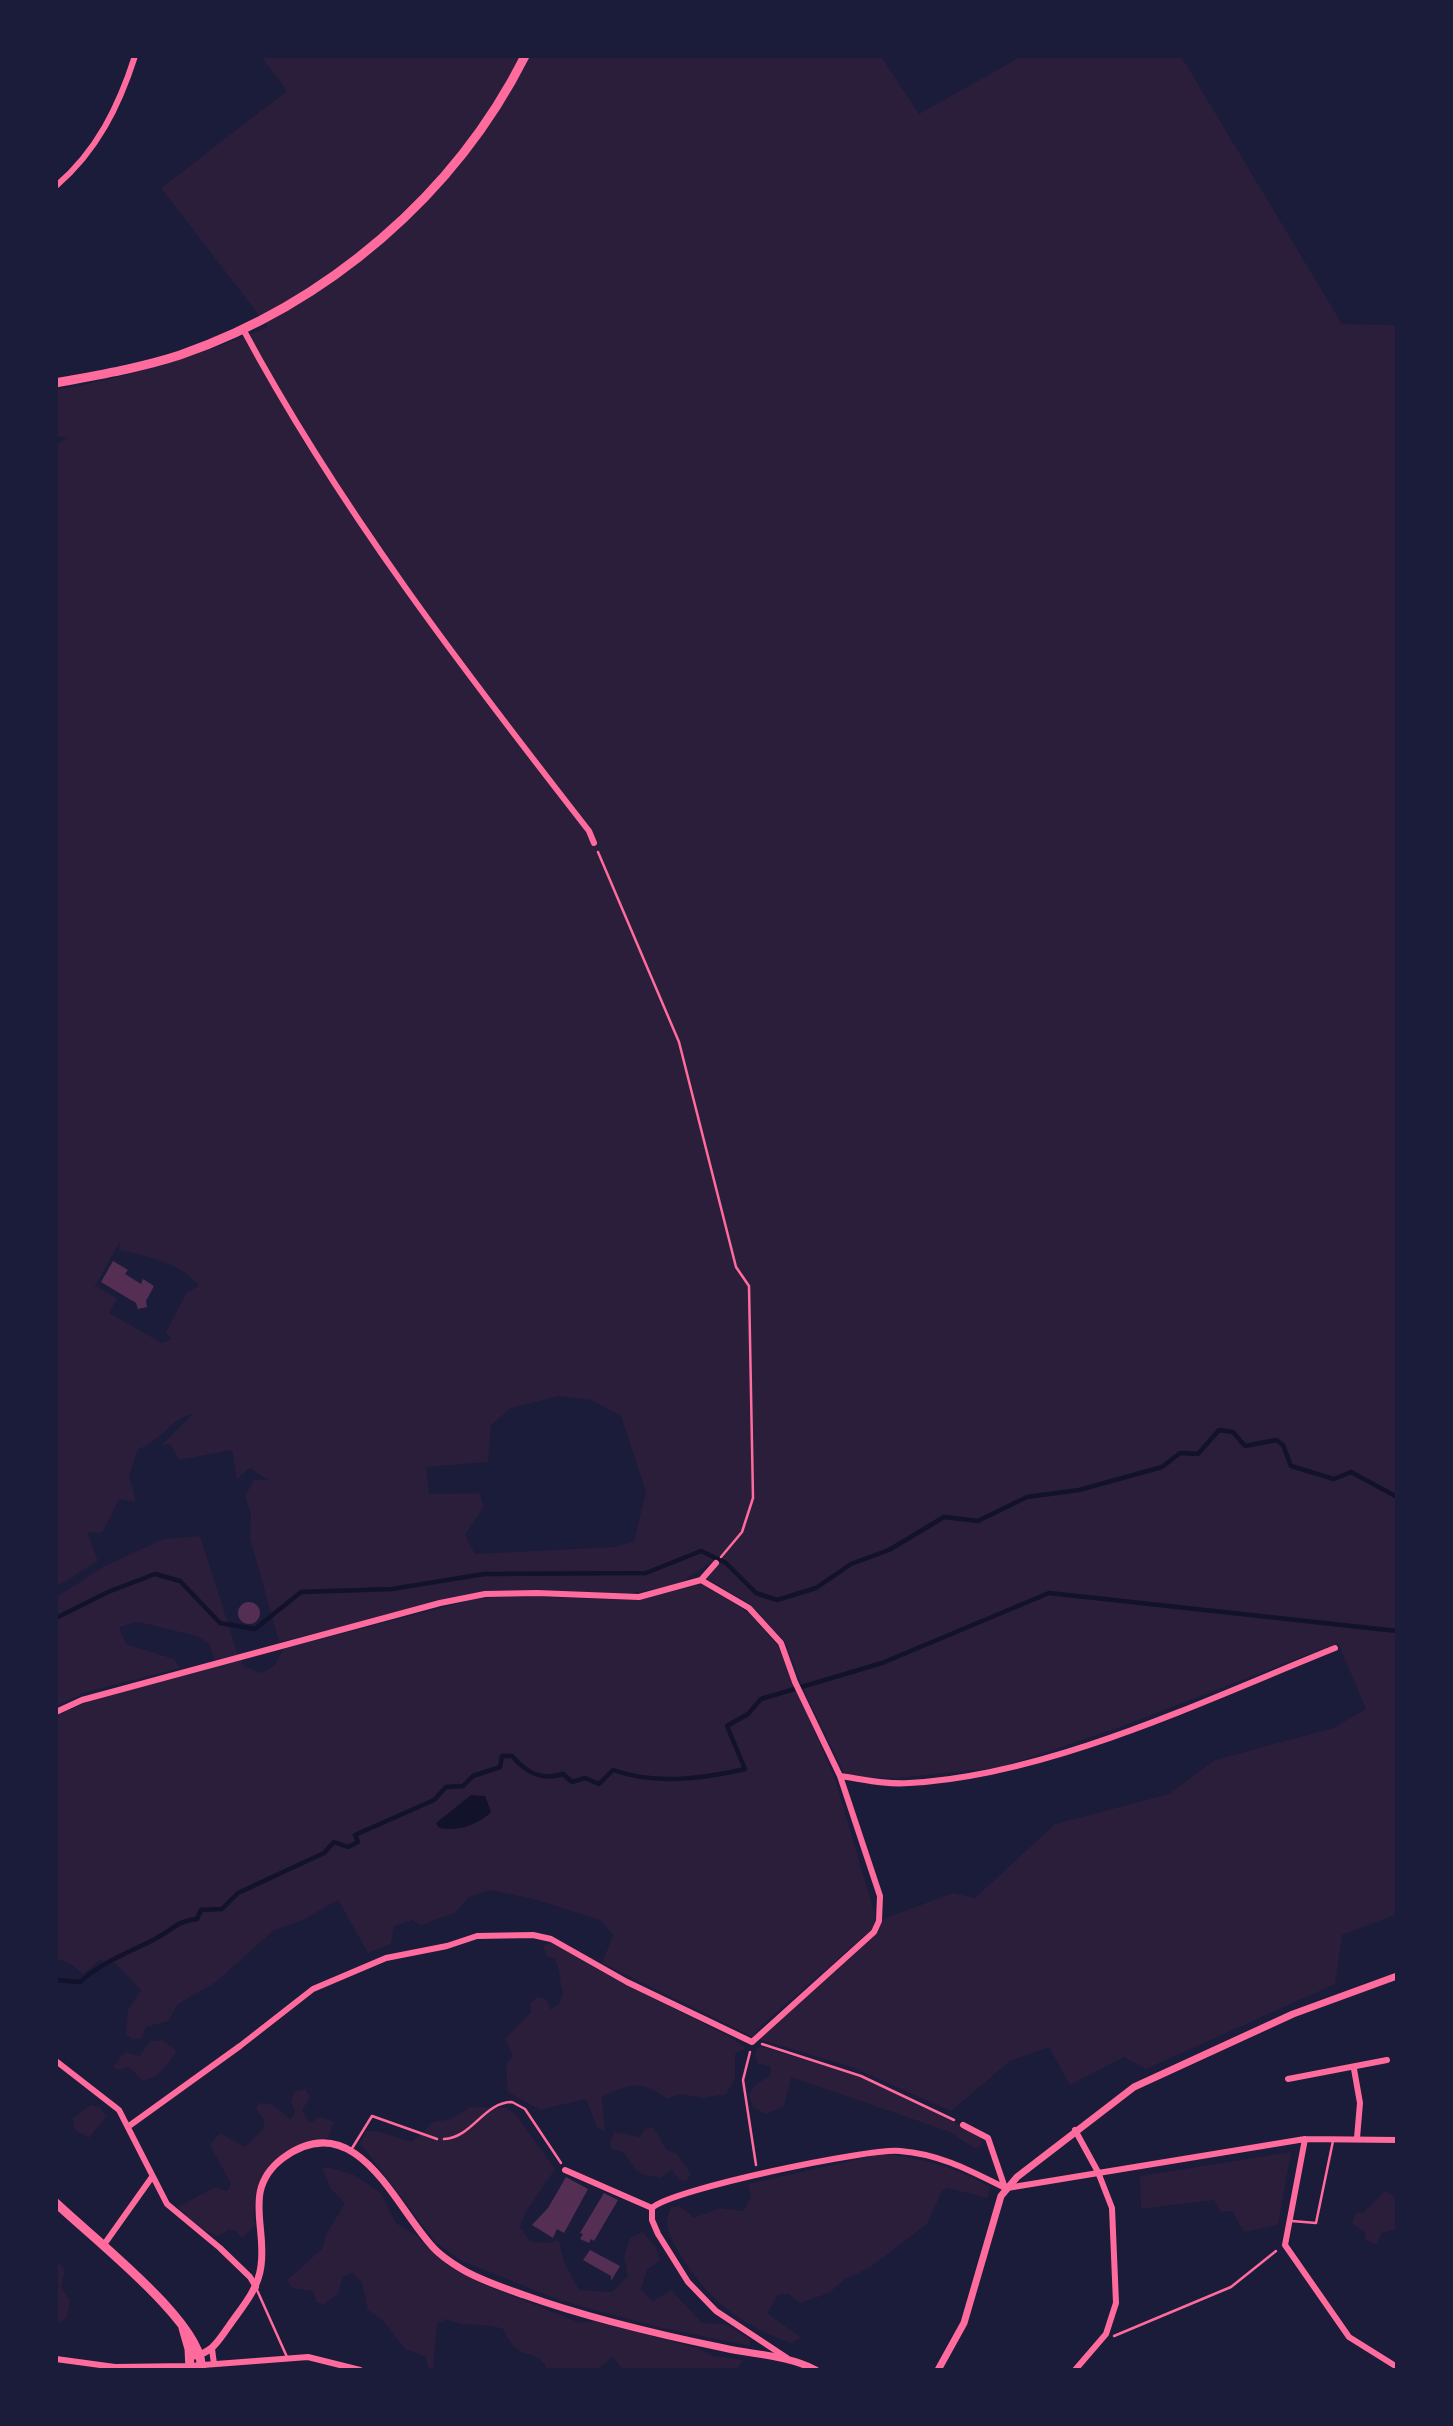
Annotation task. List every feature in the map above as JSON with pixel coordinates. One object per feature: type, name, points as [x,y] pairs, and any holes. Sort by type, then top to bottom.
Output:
[{"type":"main road","points":[[56,383],[163,360],[243,329],[340,272],[394,228],[422,200],[481,129],[525,56]]},
{"type":"main road","points":[[56,2203],[181,2323],[195,2342],[200,2354],[201,2368]]},
{"type":"main road","points":[[181,2323],[190,2364]]},
{"type":"street","points":[[56,186],[86,157],[104,129],[120,101],[135,56]]},
{"type":"street","points":[[243,329],[285,404],[450,653],[589,831],[594,843]]},
{"type":"street","points":[[56,1712],[82,1700],[440,1603],[485,1594],[639,1597],[701,1580],[716,1563]]},
{"type":"street","points":[[129,2126],[313,1989],[386,1958],[447,1946],[477,1936],[533,1935],[551,1939],[626,1982],[752,2042],[874,1932],[879,1921],[880,1896],[839,1776],[794,1682],[781,1643],[750,1608],[701,1580]]},
{"type":"street","points":[[839,1776],[906,1784],[1000,1772],[1178,1711],[1335,1648]]},
{"type":"street","points":[[938,2370],[964,2323],[1005,2188],[1075,2130],[1134,2087],[1202,2053],[1293,2014],[1397,1976]]},
{"type":"street","points":[[1288,2079],[1354,2069],[1387,2060]]},
{"type":"street","points":[[56,2061],[119,2110],[167,2204],[220,2248],[250,2277],[256,2287]]},
{"type":"street","points":[[1354,2069],[1360,2103],[1357,2138]]},
{"type":"street","points":[[963,2125],[988,2138],[1005,2188]]},
{"type":"street","points":[[1075,2130],[1098,2172],[1112,2208],[1116,2302],[1106,2334],[1076,2370]]},
{"type":"street","points":[[565,2170],[652,2208],[695,2190],[886,2150],[946,2159],[1005,2188],[1305,2139],[1333,2137],[1397,2140]]},
{"type":"street","points":[[1305,2139],[1284,2245],[1349,2337],[1397,2367]]},
{"type":"street","points":[[190,2364],[200,2354],[212,2349],[256,2287],[262,2249],[257,2215],[260,2189],[267,2176],[284,2157],[310,2146],[338,2146],[351,2150],[372,2166],[433,2247],[476,2277],[591,2317],[739,2352],[787,2358]]},
{"type":"street","points":[[103,2246],[152,2177]]},
{"type":"street","points":[[652,2208],[652,2220],[658,2234],[688,2282],[716,2311],[787,2358],[816,2370]]},
{"type":"street","points":[[212,2349],[215,2364]]},
{"type":"street","points":[[56,2359],[99,2367],[190,2364],[201,2368],[215,2364],[287,2357],[324,2359],[360,2370]]},
{"type":"lane","points":[[351,2150],[373,2116],[437,2140]]},
{"type":"lane","points":[[1290,2220],[1316,2223],[1333,2137]]},
{"type":"lane","points":[[256,2287],[287,2357]]},
{"type":"path","points":[[594,843],[679,1042],[736,1267],[749,1286],[753,1498],[742,1532],[722,1556]]},
{"type":"path","points":[[758,2176],[743,2080],[752,2042],[861,2076],[963,2125]]},
{"type":"path","points":[[437,2140],[458,2139],[497,2106],[512,2102],[525,2109],[565,2170]]},
{"type":"path","points":[[1106,2334],[1117,2337],[1231,2287],[1284,2245]]},
{"type":"shaded area","points":[[261,56],[881,56],[919,114],[1022,56],[1181,56],[1342,324],[1397,325],[1397,1914],[1342,1935],[1335,1984],[1146,2069],[1124,2057],[1070,2085],[1049,2047],[1010,2061],[951,2111],[852,2067],[758,2039],[878,1933],[883,1919],[953,1893],[975,1898],[1055,1824],[1169,1794],[1215,1760],[1333,1728],[1366,1709],[1338,1643],[1115,1729],[1002,1767],[897,1778],[846,1777],[805,1693],[785,1642],[749,1603],[707,1579],[727,1552],[677,1585],[626,1594],[489,1591],[279,1642],[250,1538],[251,1515],[245,1496],[254,1480],[268,1480],[250,1468],[237,1479],[232,1450],[179,1460],[170,1444],[162,1445],[193,1414],[178,1420],[153,1441],[138,1449],[129,1476],[136,1502],[119,1499],[102,1533],[87,1532],[98,1561],[56,1587],[56,444],[68,438],[56,436],[56,390],[164,364],[268,327],[161,188],[287,91]],"holes":[[[120,1241],[119,1250],[173,1266],[199,1286],[187,1292],[166,1332],[171,1339],[162,1343],[109,1313],[117,1299],[97,1286],[94,1289]],[[559,1396],[591,1400],[621,1416],[646,1492],[634,1541],[614,1547],[475,1554],[465,1535],[484,1506],[479,1493],[429,1494],[426,1467],[488,1462],[491,1425],[511,1408]]]},
{"type":"shaded area","points":[[200,1536],[238,1655],[215,1660],[209,1644],[197,1636],[138,1622],[119,1627],[126,1644],[174,1659],[180,1668],[86,1692],[56,1706],[56,1597],[105,1566],[163,1539]]},
{"type":"shaded area","points":[[702,1584],[749,1613],[778,1646],[835,1779],[876,1918],[872,1929],[760,2027],[753,2037],[602,1963],[613,1935],[600,1920],[533,1899],[490,1890],[469,1897],[455,1913],[421,1925],[412,1920],[394,1926],[391,1944],[368,1953],[338,1900],[301,1921],[274,1930],[216,1982],[178,2004],[168,2021],[146,2027],[141,2039],[132,2039],[126,2033],[128,2010],[141,1990],[115,1963],[100,1960],[83,1974],[69,1963],[56,1959],[56,1716],[92,1700],[241,1660],[244,1667],[262,1673],[275,1665],[283,1649],[475,1599],[508,1596],[639,1600]]},
{"type":"shaded area","points":[[471,1795],[485,1796],[491,1812],[480,1821],[467,1826],[439,1828],[436,1823]]},
{"type":"shaded area","points":[[551,1942],[746,2048],[735,2054],[735,2079],[726,2094],[703,2098],[681,2094],[667,2099],[642,2086],[620,2089],[602,2097],[605,2131],[597,2128],[586,2099],[540,2110],[508,2092],[506,2064],[513,2056],[505,2039],[531,2012],[530,2004],[537,1997],[546,1999],[551,2010],[559,2004],[563,1993],[555,1959],[546,1956],[543,1946]]},
{"type":"shaded area","points":[[163,2040],[177,2051],[153,2077],[142,2080],[128,2067],[119,2070],[113,2067],[125,2052],[140,2056],[150,2041]]},
{"type":"shaded area","points":[[762,2047],[862,2077],[978,2134],[983,2141],[980,2147],[974,2148],[950,2132],[791,2077],[784,2106],[766,2114],[753,2108],[749,2095],[755,2085],[771,2075],[770,2066],[759,2064],[754,2056],[757,2048]]},
{"type":"shaded area","points":[[306,2089],[310,2098],[302,2110],[310,2123],[320,2117],[334,2122],[328,2138],[296,2147],[271,2165],[257,2192],[255,2226],[242,2238],[236,2231],[228,2230],[218,2236],[200,2229],[178,2207],[215,2187],[227,2191],[231,2184],[210,2145],[220,2133],[245,2147],[264,2128],[264,2120],[256,2109],[260,2103],[272,2104],[290,2119],[295,2113],[291,2101],[295,2091]]},
{"type":"shaded area","points":[[91,2105],[100,2108],[106,2117],[89,2138],[75,2130],[73,2118]]},
{"type":"shaded area","points":[[470,2107],[506,2108],[515,2114],[555,2169],[526,2212],[520,2227],[530,2241],[547,2243],[559,2240],[564,2262],[579,2290],[612,2292],[628,2276],[624,2257],[630,2238],[642,2232],[655,2246],[660,2261],[647,2270],[641,2290],[653,2301],[671,2290],[702,2323],[725,2324],[750,2339],[750,2346],[658,2327],[562,2301],[462,2261],[436,2243],[360,2143],[366,2131],[413,2141],[433,2122],[451,2119]]},
{"type":"shaded area","points":[[653,2127],[667,2150],[677,2154],[691,2174],[686,2181],[679,2180],[672,2170],[660,2178],[643,2174],[624,2154],[612,2149],[610,2143],[614,2132],[640,2137],[644,2129]]},
{"type":"shaded area","points":[[1291,2152],[1278,2225],[1244,2232],[1232,2211],[1221,2212],[1214,2200],[1141,2209],[1140,2176]]},
{"type":"shaded area","points":[[882,2154],[925,2161],[964,2174],[990,2187],[987,2198],[948,2188],[942,2191],[927,2224],[871,2267],[845,2279],[829,2293],[800,2303],[789,2294],[778,2295],[767,2313],[801,2338],[791,2343],[757,2329],[715,2299],[692,2272],[669,2233],[667,2221],[671,2207],[680,2206],[694,2218],[720,2208],[743,2211],[751,2197],[748,2184]]},
{"type":"shaded area","points":[[328,2167],[354,2175],[380,2192],[396,2223],[417,2236],[438,2258],[480,2283],[580,2323],[593,2321],[697,2348],[713,2356],[743,2360],[736,2370],[623,2370],[613,2357],[596,2370],[544,2370],[546,2365],[540,2359],[518,2350],[503,2329],[461,2324],[446,2319],[437,2324],[433,2370],[428,2367],[426,2357],[405,2349],[384,2322],[368,2310],[362,2283],[353,2273],[343,2276],[338,2293],[324,2305],[316,2302],[313,2291],[292,2288],[287,2280],[322,2249],[327,2232],[345,2204],[331,2189],[322,2169]]},
{"type":"shaded area","points":[[1385,2191],[1397,2198],[1397,2229],[1382,2233],[1376,2244],[1366,2241],[1365,2233],[1352,2223],[1356,2213],[1364,2212]]},
{"type":"shaded area","points":[[56,2261],[65,2269],[61,2288],[70,2300],[67,2318],[56,2323]]},
{"type":"building","points":[[113,1261],[128,1270],[125,1274],[141,1284],[143,1279],[154,1286],[146,1301],[147,1307],[138,1309],[136,1303],[101,1282]]},
{"type":"building","points":[[249,1602],[257,1605],[260,1613],[257,1621],[249,1624],[241,1621],[238,1613],[241,1605]]},
{"type":"building","points":[[566,2177],[588,2189],[564,2233],[557,2229],[553,2238],[532,2225],[548,2208]]},
{"type":"building","points":[[604,2193],[618,2200],[594,2241],[591,2239],[589,2243],[580,2239],[583,2234],[580,2233]]},
{"type":"building","points":[[590,2250],[620,2266],[611,2281],[611,2276],[583,2260]]},
{"type":"waterway","points":[[56,1618],[108,1592],[155,1574],[180,1581],[220,1623],[255,1629],[301,1592],[392,1589],[484,1574],[646,1573],[701,1551],[726,1563],[756,1593],[777,1600],[816,1588],[851,1564],[889,1550],[944,1517],[978,1521],[1027,1497],[1079,1490],[1162,1467],[1180,1453],[1198,1454],[1219,1430],[1233,1432],[1245,1446],[1276,1440],[1283,1445],[1291,1466],[1334,1479],[1351,1472],[1397,1497]]},
{"type":"waterway","points":[[56,1980],[80,1982],[97,1969],[179,1924],[197,1919],[201,1910],[222,1909],[238,1893],[324,1853],[334,1842],[348,1847],[358,1842],[355,1835],[434,1800],[446,1787],[463,1786],[473,1776],[500,1767],[502,1756],[512,1756],[523,1767],[541,1776],[563,1774],[572,1782],[585,1778],[599,1784],[613,1770],[645,1778],[679,1779],[745,1769],[727,1726],[748,1714],[761,1699],[882,1663],[1049,1593],[1397,1631]]}]
